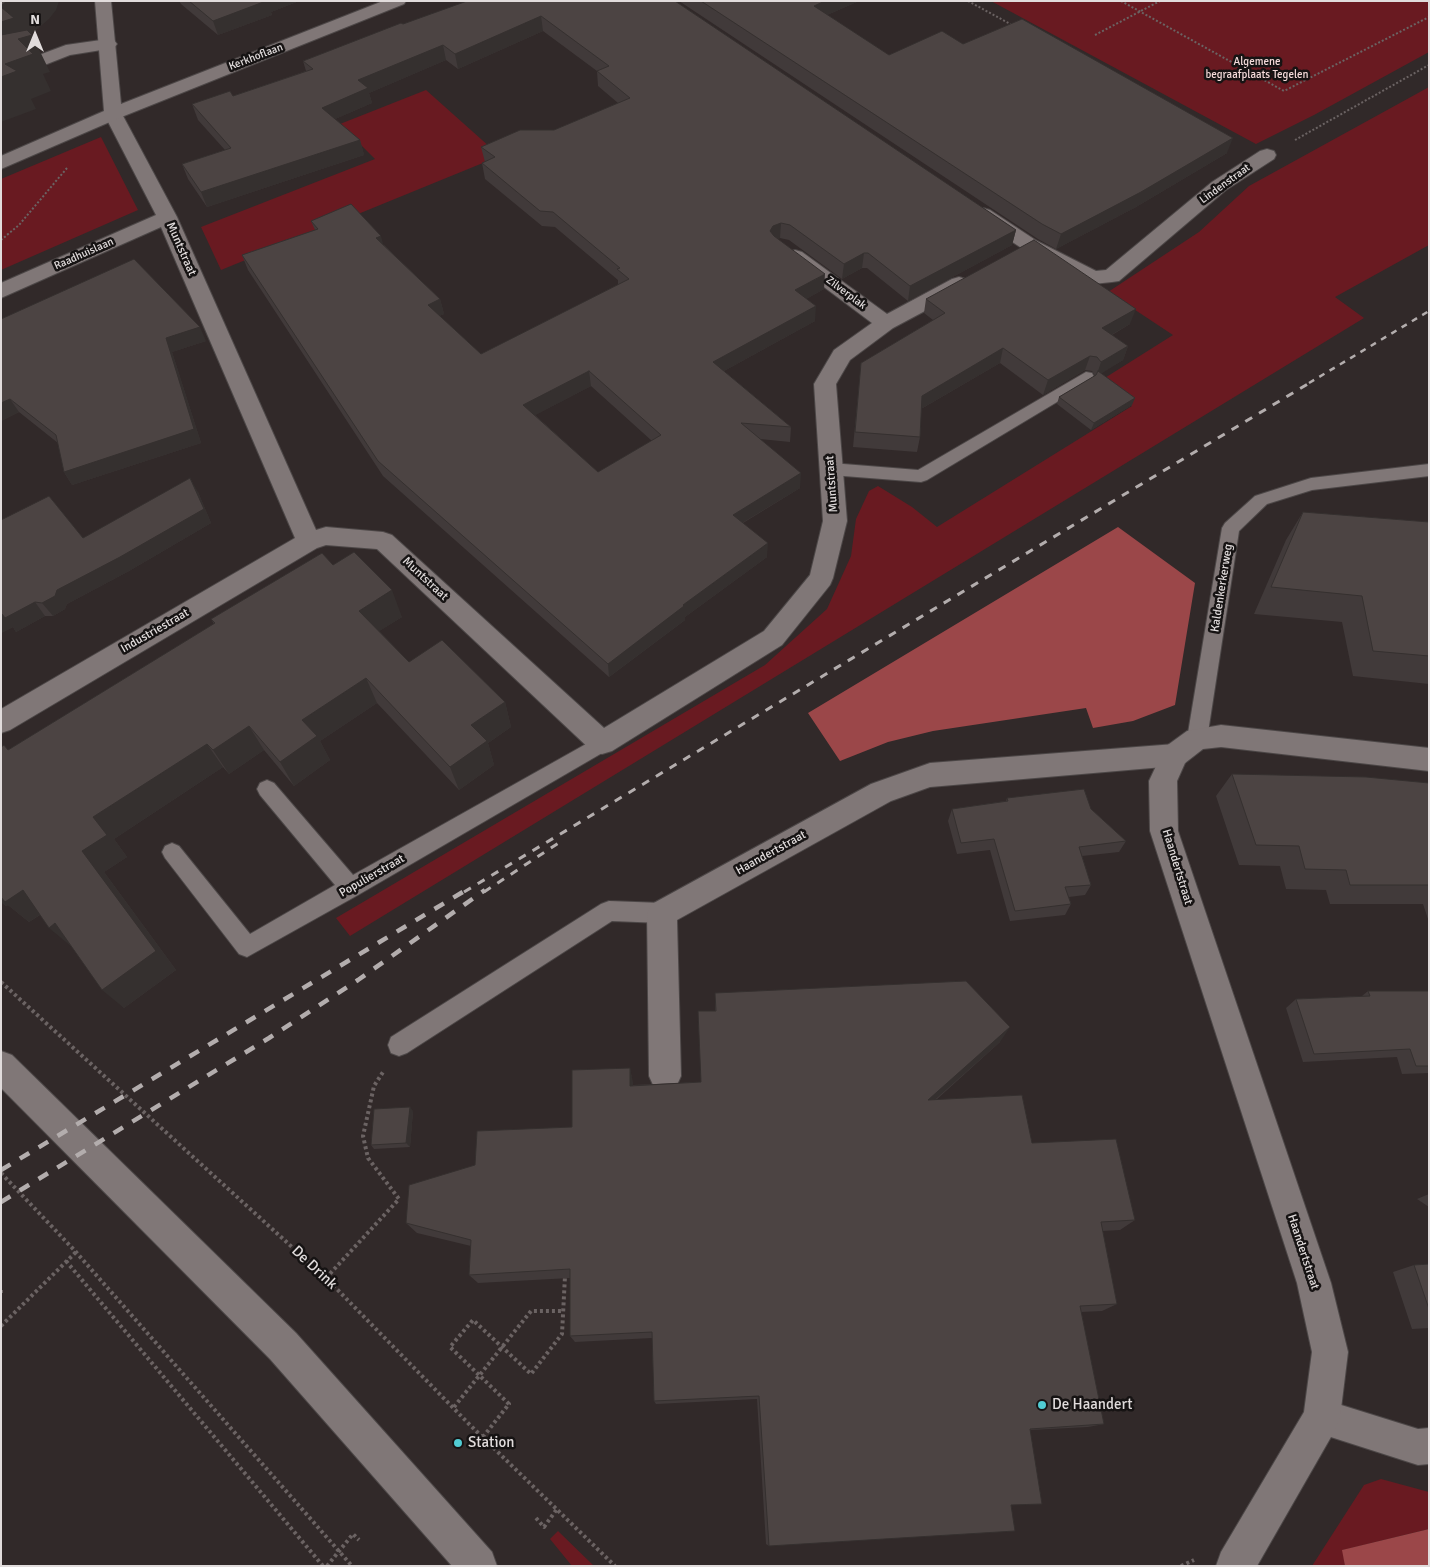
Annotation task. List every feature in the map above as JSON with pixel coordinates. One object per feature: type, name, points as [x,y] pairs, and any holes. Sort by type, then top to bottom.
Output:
[{"type":"street","name":"Muntstraat","points":[[103,1],[113,114],[167,217],[309,541],[326,536],[384,541],[602,744],[773,638],[821,578],[835,521],[824,384],[842,355],[886,324]]},
{"type":"street","name":"Kerkhoflaan","points":[[113,114],[398,1]]},
{"type":"street","points":[[1,70],[36,62],[66,50],[108,44]]},
{"type":"street","points":[[1,163],[113,114]]},
{"type":"street","name":"Lindenstraat","points":[[972,206],[1021,250],[1093,278],[1112,276],[1220,186],[1267,155]]},
{"type":"street","name":"Raadhuislaan","points":[[1,291],[167,217]]},
{"type":"street","name":"Zilverplak","points":[[781,246],[886,324]]},
{"type":"street","points":[[886,324],[979,273]]},
{"type":"street","name":"Industriestraat","points":[[1,722],[309,541]]},
{"type":"street","points":[[1186,747],[1221,736],[1429,760]]},
{"type":"street","name":"Haandertstraat","points":[[662,912],[881,792],[930,774],[1186,747]]},
{"type":"street","name":"Haandertstraat","points":[[1186,747],[1163,781],[1164,832],[1314,1283],[1330,1352],[1322,1417],[1235,1566]]},
{"type":"street","points":[[662,912],[665,1076]]},
{"type":"street","points":[[1,1066],[283,1346],[478,1566]]},
{"type":"street","points":[[1322,1417],[1418,1446],[1429,1446]]},
{"type":"street","name":"Haandertstraat","points":[[1221,1566],[1254,1532]]},
{"type":"lane","points":[[831,469],[922,476],[1086,377]]},
{"type":"lane","name":"Kaldenkerkerweg","points":[[1186,747],[1232,528],[1261,500],[1311,484],[1429,470]]},
{"type":"lane","name":"Populierstraat","points":[[172,852],[247,947],[602,744]]},
{"type":"lane","points":[[267,789],[351,888]]},
{"type":"lane","points":[[399,1045],[609,911],[662,912]]},
{"type":"path","points":[[968,1],[1020,29]]},
{"type":"path","points":[[1121,1],[1284,91],[1429,17]]},
{"type":"path","points":[[1095,35],[1160,1]]},
{"type":"path","points":[[1267,155],[1429,65]]},
{"type":"path","points":[[1,240],[19,225],[68,167]]},
{"type":"path","name":"De Drink","points":[[1,982],[326,1278],[483,1437],[615,1566]]},
{"type":"path","points":[[326,1278],[399,1199],[368,1158],[363,1136],[374,1086],[399,1045]]},
{"type":"path","points":[[1,1172],[76,1252],[352,1566]]},
{"type":"path","points":[[1,1326],[76,1252]]},
{"type":"path","points":[[66,1261],[325,1566],[353,1534],[359,1540]]},
{"type":"path","points":[[483,1437],[509,1404],[450,1347],[473,1320],[531,1374],[562,1334],[565,1266]]},
{"type":"path","points":[[454,1407],[531,1311],[563,1311]]},
{"type":"path","points":[[536,1518],[544,1527],[557,1509]]},
{"type":"green space","name":"Algemene begraafplaats Tegelen","points":[[991,1],[1429,1],[1429,52],[1314,115],[1256,144]]},
{"type":"green space","points":[[1429,87],[1429,245],[1335,297],[1364,318],[350,936],[336,918],[765,665],[827,609],[851,556],[856,519],[869,491],[878,486],[912,507],[937,527],[1132,406],[1100,381],[1173,335],[1108,292],[1199,232],[1249,186]]},
{"type":"green space","points":[[426,90],[500,156],[221,270],[201,227],[375,159],[340,124]]},
{"type":"green space","points":[[101,137],[138,210],[1,270],[1,179]]},
{"type":"green space","points":[[1381,1479],[1429,1492],[1429,1529],[1343,1550],[1345,1566],[1312,1566],[1364,1485]]},
{"type":"green space","points":[[558,1531],[594,1566],[572,1566],[550,1539]]},
{"type":"shaded area","points":[[1118,527],[1195,583],[1175,705],[1133,721],[1093,728],[1086,708],[933,731],[888,742],[840,761],[808,713]]},
{"type":"shaded area","points":[[1429,1529],[1429,1566],[1345,1566],[1342,1550]]},
{"type":"building","points":[[189,1],[266,1],[213,21]]},
{"type":"building","points":[[467,1],[675,1],[1016,230],[910,286],[868,253],[864,253],[844,264],[790,225],[781,223],[773,226],[770,231],[774,236],[825,274],[795,290],[816,306],[713,362],[791,427],[741,423],[801,473],[733,515],[768,543],[683,605],[608,664],[378,461],[242,255],[318,229],[311,221],[351,204],[381,236],[376,238],[440,299],[428,305],[481,354],[629,279],[617,269],[620,268],[553,212],[540,211],[482,163],[495,157],[481,147],[520,130],[554,130],[630,98],[597,71],[609,66],[541,16],[455,54],[443,45],[358,80],[368,88],[322,108],[360,140],[201,192],[182,164],[231,148],[192,104],[230,91],[233,96],[313,69],[303,61],[401,23],[403,24]],"holes":[[[589,371],[661,435],[598,472],[523,405]]]},
{"type":"building","points":[[701,1],[825,1],[814,6],[889,55],[942,31],[963,44],[1022,19],[1233,138],[1141,192],[1061,234],[1042,224]]},
{"type":"building","points":[[1,7],[14,18],[1,22]]},
{"type":"building","points":[[27,30],[32,35],[18,39],[33,54],[5,64],[17,71],[1,77],[1,35]]},
{"type":"building","points":[[1034,240],[1136,309],[1102,328],[1128,346],[1101,362],[1097,357],[1090,356],[1048,380],[1003,348],[922,396],[920,437],[855,432],[861,363],[945,313],[926,299]]},
{"type":"building","points":[[134,259],[200,327],[166,338],[194,429],[64,472],[56,435],[10,399],[1,403],[1,319]]},
{"type":"building","points":[[1098,371],[1135,398],[1094,423],[1059,397],[1096,375]]},
{"type":"building","points":[[190,478],[204,509],[120,557],[57,590],[55,596],[42,603],[35,602],[5,618],[1,614],[1,520],[49,496],[83,538]]},
{"type":"building","points":[[1303,512],[1429,522],[1429,656],[1373,651],[1362,596],[1271,587]]},
{"type":"building","points":[[354,552],[392,590],[359,611],[409,662],[442,640],[505,702],[471,725],[487,741],[450,767],[366,678],[302,720],[317,736],[280,762],[249,726],[213,750],[207,744],[93,817],[107,835],[82,851],[156,951],[102,990],[55,923],[49,928],[23,890],[5,902],[1,897],[1,747],[4,745],[8,750],[215,623],[211,619],[322,553],[333,565]]},
{"type":"building","points":[[1232,774],[1366,777],[1429,783],[1429,885],[1350,885],[1346,870],[1305,869],[1299,846],[1256,845]]},
{"type":"building","points":[[1084,789],[1091,809],[1126,841],[1079,847],[1091,885],[1065,887],[1071,904],[1015,911],[994,839],[961,843],[952,809],[1008,801],[1007,798]]},
{"type":"building","points":[[966,981],[1010,1027],[928,1100],[1022,1095],[1032,1143],[1116,1139],[1135,1220],[1101,1222],[1117,1304],[1080,1306],[1104,1424],[1030,1429],[1042,1504],[1011,1505],[1015,1531],[769,1546],[759,1396],[654,1401],[652,1332],[570,1336],[570,1269],[469,1275],[471,1240],[406,1223],[409,1185],[475,1165],[477,1131],[572,1127],[572,1070],[630,1068],[630,1086],[701,1082],[698,1011],[716,1011],[715,993]]},
{"type":"building","points":[[1368,991],[1429,991],[1429,1066],[1416,1066],[1410,1049],[1314,1054],[1296,999],[1370,996]]},
{"type":"building","points":[[410,1107],[406,1143],[371,1145],[374,1109]]},
{"type":"building","points":[[1429,1264],[1429,1309],[1414,1265]]},
{"type":"railway","points":[[1309,383],[1429,311]]},
{"type":"railway","points":[[464,892],[1311,382]]},
{"type":"railway","points":[[484,892],[560,842]]},
{"type":"railway","points":[[1,1170],[466,890]]},
{"type":"railway","points":[[1,1202],[269,1038],[358,980],[485,890]]},
{"type":"place","name":"De Haandert","points":[[1042,1405]]},
{"type":"place","name":"Station","points":[[458,1443]]}]
